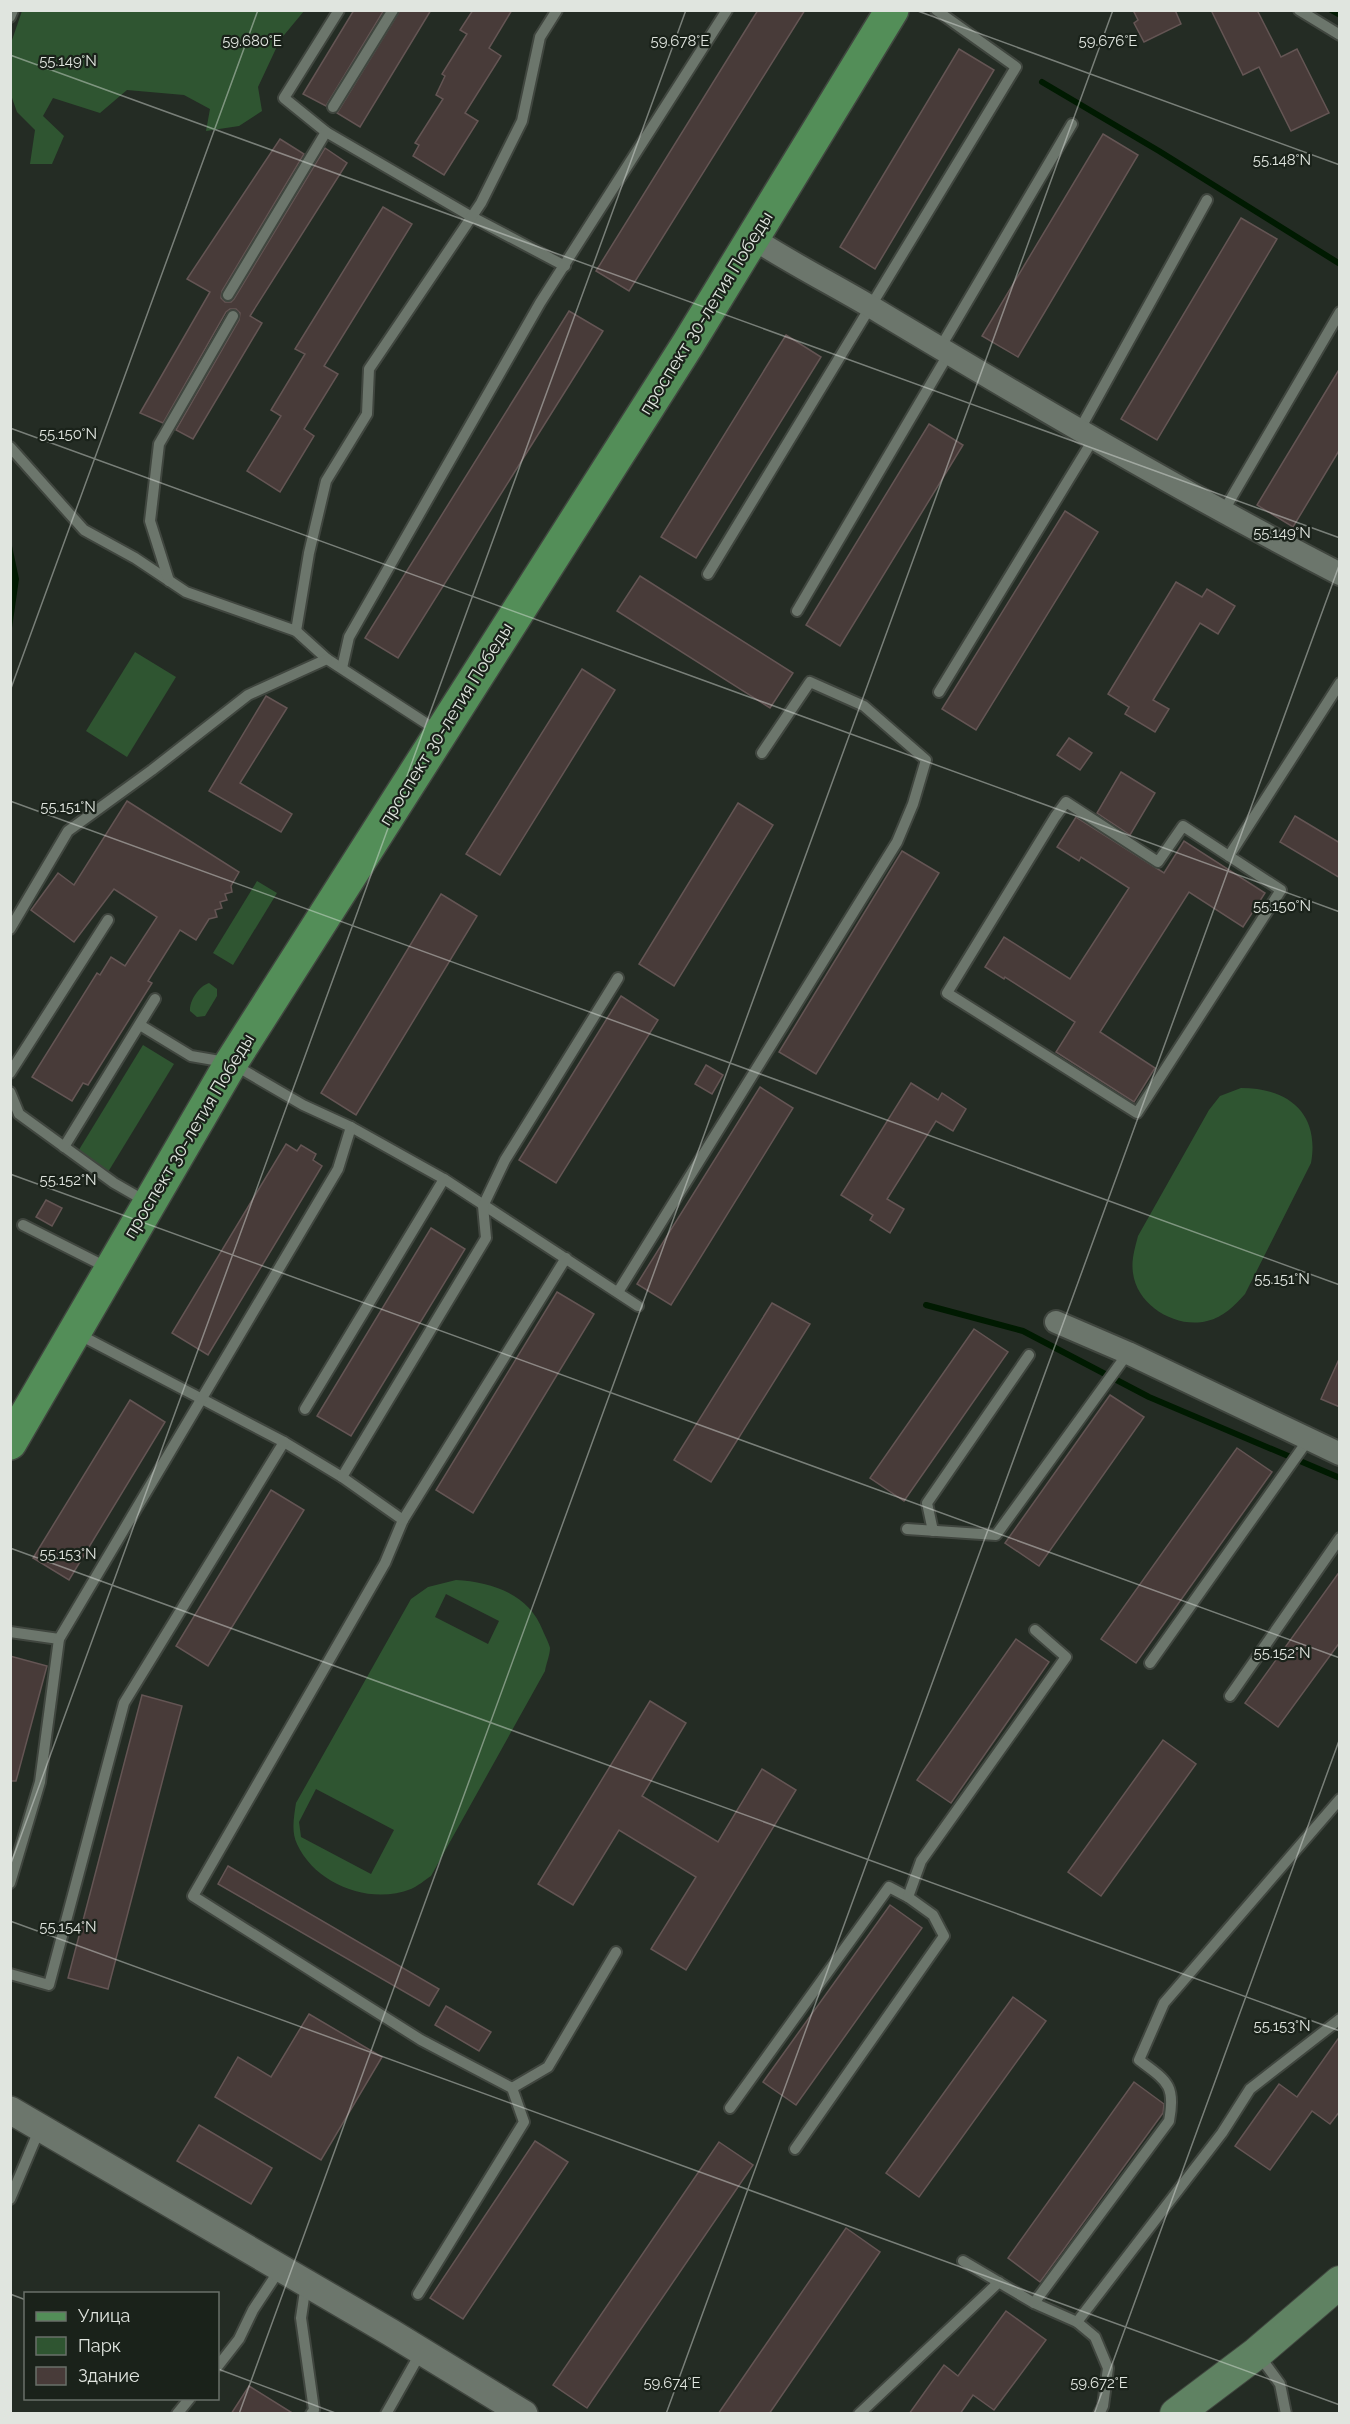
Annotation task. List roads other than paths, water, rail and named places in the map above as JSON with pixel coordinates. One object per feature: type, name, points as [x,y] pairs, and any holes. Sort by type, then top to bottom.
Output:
[{"type":"main road","name":"проспект 30-летия Победы","points":[[10,1443],[231,1064],[754,238],[892,10]]},
{"type":"main road","points":[[1176,2414],[1257,2353],[1340,2282]]},
{"type":"street","points":[[754,238],[796,266],[871,306],[1222,513],[1340,574]]},
{"type":"street","points":[[1056,1322],[1128,1353],[1340,1454]]},
{"type":"street","points":[[10,2110],[524,2414]]},
{"type":"lane","points":[[10,17],[13,10]]},
{"type":"lane","points":[[339,10],[284,98],[326,132],[471,217],[565,266]]},
{"type":"lane","points":[[333,107],[393,10]]},
{"type":"lane","points":[[296,631],[309,553],[326,481],[367,414],[369,369],[481,203],[522,121],[540,37],[557,10]]},
{"type":"lane","points":[[342,668],[349,637],[540,303],[727,10]]},
{"type":"lane","points":[[708,574],[1016,67],[936,10]]},
{"type":"lane","points":[[1299,10],[1340,35]]},
{"type":"lane","points":[[797,611],[1072,123]]},
{"type":"lane","points":[[228,295],[326,132]]},
{"type":"lane","points":[[939,692],[1087,433],[1207,200]]},
{"type":"lane","points":[[1222,513],[1340,312]]},
{"type":"lane","points":[[169,581],[150,521],[159,444],[233,316]]},
{"type":"lane","points":[[10,447],[84,530],[135,558],[186,592],[296,631],[327,659],[440,732]]},
{"type":"lane","points":[[10,928],[68,831],[152,770],[248,695],[327,659]]},
{"type":"lane","points":[[618,1292],[897,842],[914,804],[926,760],[864,706],[810,682],[762,753]]},
{"type":"lane","points":[[1229,856],[1340,683]]},
{"type":"lane","points":[[1066,802],[1158,862],[1183,826],[1229,856],[1281,890],[1137,1113],[947,993],[1066,802]]},
{"type":"lane","points":[[10,1072],[108,920]]},
{"type":"lane","points":[[342,1477],[486,1238],[483,1206],[505,1160],[618,978]]},
{"type":"lane","points":[[64,1147],[155,999]]},
{"type":"lane","points":[[140,1024],[191,1056],[231,1064],[303,1105],[351,1127],[444,1179],[638,1306]]},
{"type":"lane","points":[[10,1092],[19,1114],[114,1183],[150,1204]]},
{"type":"lane","points":[[10,1883],[40,1782],[59,1639],[338,1169],[351,1127]]},
{"type":"lane","points":[[304,1409],[444,1179]]},
{"type":"lane","points":[[23,1225],[111,1269]]},
{"type":"lane","points":[[418,2294],[524,2122],[512,2088],[421,2040],[193,1896],[385,1563],[403,1520],[566,1258]]},
{"type":"lane","points":[[74,1332],[284,1442],[342,1477],[403,1520]]},
{"type":"lane","points":[[907,1529],[996,1535],[1128,1353]]},
{"type":"lane","points":[[933,1531],[927,1503],[1029,1355]]},
{"type":"lane","points":[[1150,1663],[1308,1440]]},
{"type":"lane","points":[[10,1974],[49,1985],[124,1703],[284,1442]]},
{"type":"lane","points":[[1230,1696],[1340,1538]]},
{"type":"lane","points":[[908,1897],[921,1861],[1066,1657],[1035,1630]]},
{"type":"lane","points":[[10,1632],[59,1639]]},
{"type":"lane","points":[[1034,2302],[1168,2121],[1173,2100],[1164,2079],[1139,2060],[1164,2003],[1340,1799]]},
{"type":"lane","points":[[730,2108],[889,1887],[908,1897],[933,1914],[944,1936],[795,2149]]},
{"type":"lane","points":[[512,2088],[548,2067],[616,1952]]},
{"type":"lane","points":[[1077,2322],[1222,2133],[1250,2090],[1340,2019]]},
{"type":"lane","points":[[10,2199],[41,2128]]},
{"type":"lane","points":[[963,2261],[1034,2302],[1077,2322],[1095,2337],[1108,2368],[1103,2406],[1099,2414]]},
{"type":"lane","points":[[219,2365],[239,2339],[253,2310],[280,2269]]},
{"type":"lane","points":[[859,2414],[999,2282]]},
{"type":"lane","points":[[306,2284],[301,2318],[314,2410],[311,2414]]},
{"type":"lane","points":[[386,2414],[421,2352]]},
{"type":"lane","points":[[1257,2353],[1280,2384],[1286,2414]]},
{"type":"lane","points":[[177,2414],[188,2400]]},
{"type":"waterway","points":[[1331,10],[1340,15]]},
{"type":"waterway","points":[[1042,82],[1159,151],[1340,264]]},
{"type":"waterway","points":[[926,1305],[1023,1331],[1149,1397],[1340,1478]]}]
